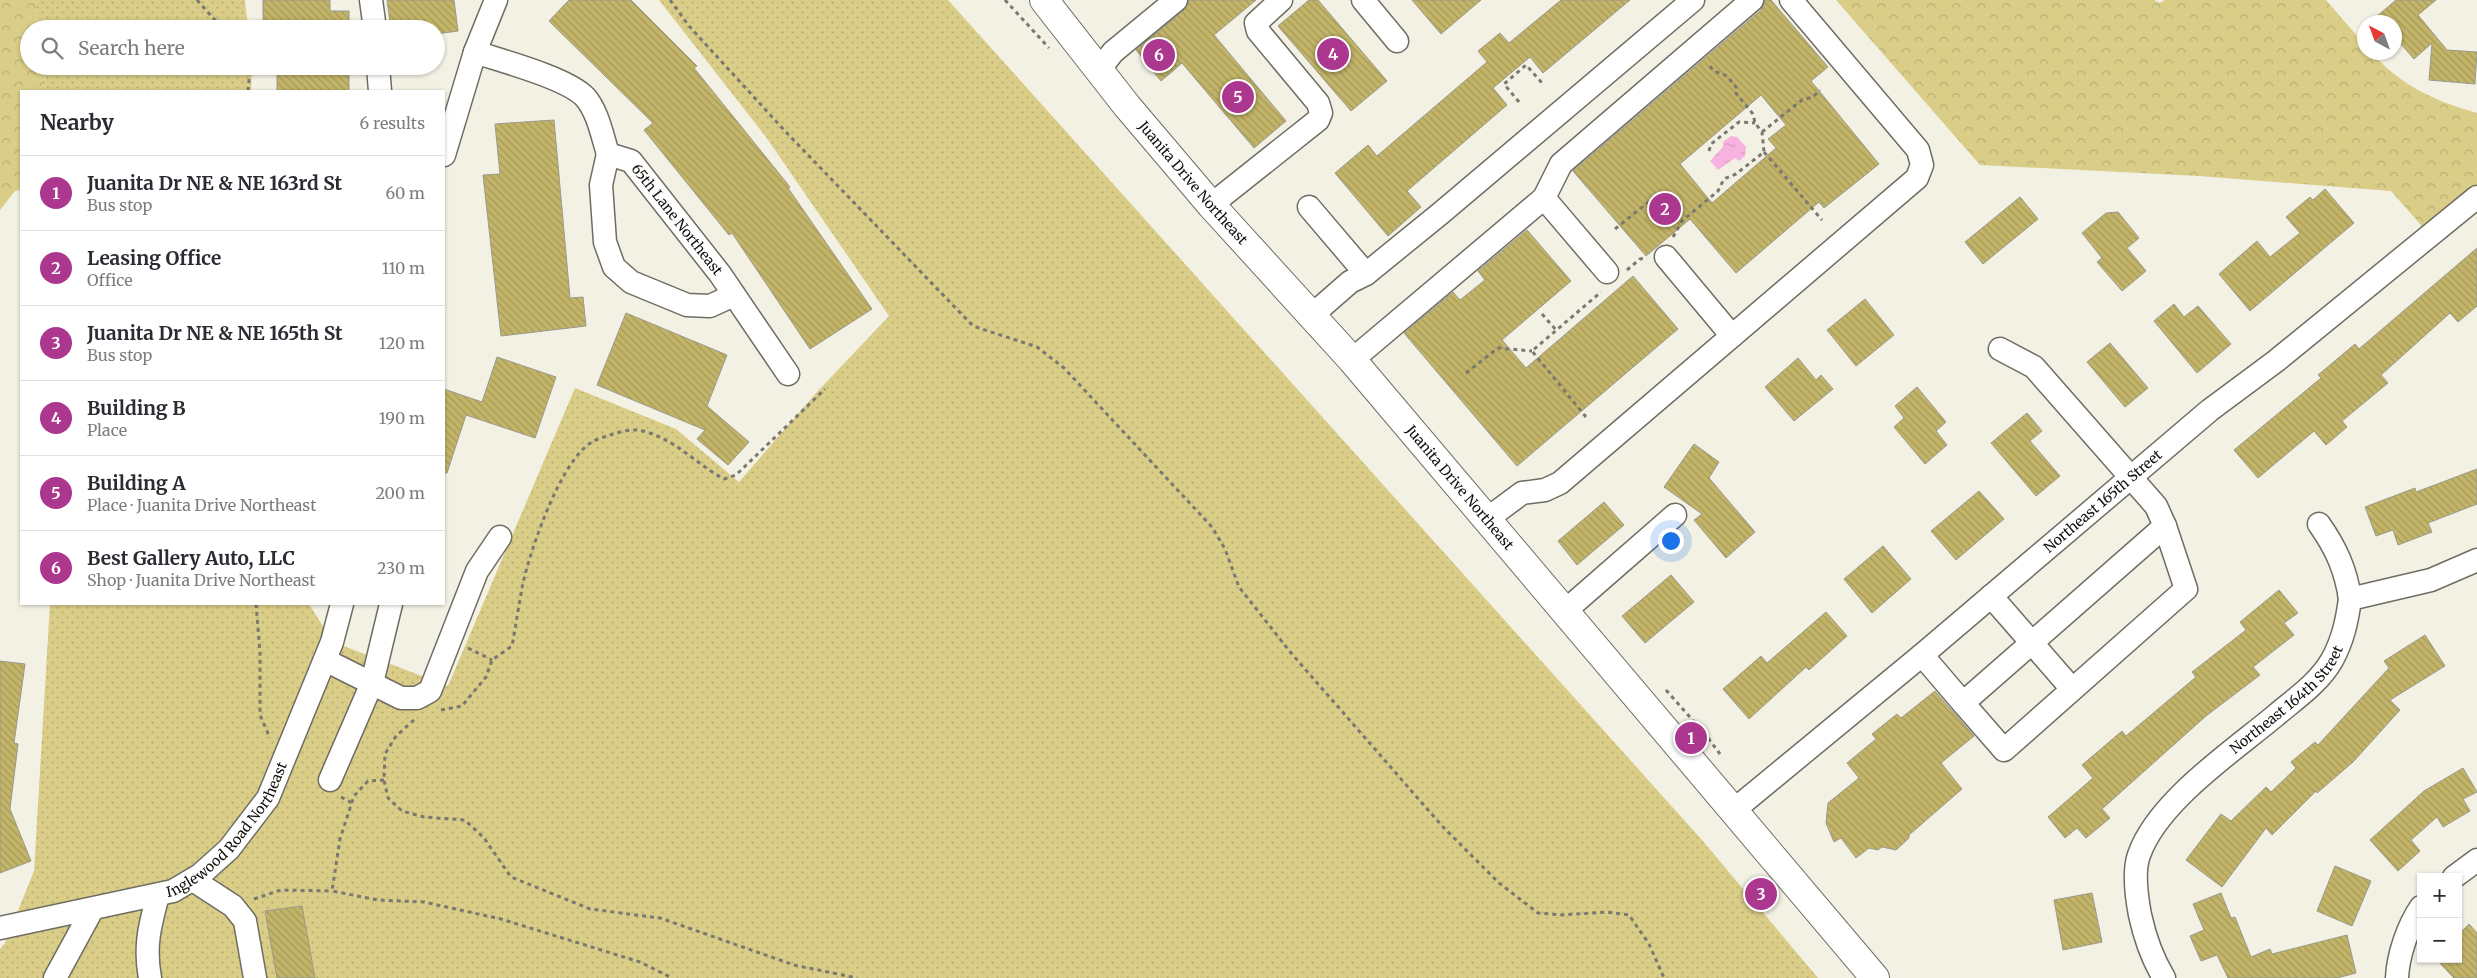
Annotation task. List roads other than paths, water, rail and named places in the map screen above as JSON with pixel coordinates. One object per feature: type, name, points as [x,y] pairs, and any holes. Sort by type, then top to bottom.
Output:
[{"type":"main road","name":"Juanita Drive Northeast","points":[[1044,0],[1098,70],[1211,205],[1352,360],[1875,978]]},
{"type":"street","points":[[371,0],[374,20]]},
{"type":"street","points":[[445,152],[475,52],[496,0]]},
{"type":"street","points":[[1098,70],[1113,52],[1176,0]]},
{"type":"street","points":[[1211,205],[1318,120],[1321,113],[1318,103],[1258,31],[1256,23],[1281,0]]},
{"type":"street","points":[[1363,0],[1397,41]]},
{"type":"street","points":[[1311,316],[1350,282],[1366,274],[1693,0]]},
{"type":"street","points":[[1352,360],[1544,198],[1561,164],[1752,0]]},
{"type":"street","points":[[1487,519],[1522,493],[1545,490],[1560,483],[1917,178],[1922,165],[1918,150],[1791,0]]},
{"type":"street","points":[[475,52],[564,84],[584,97],[596,113],[608,154],[601,185],[605,242],[614,267],[631,282],[687,305],[710,306],[734,295]]},
{"type":"street","points":[[379,75],[380,90]]},
{"type":"street","name":"65th Lane Northeast","points":[[608,154],[631,161],[734,295],[788,374]]},
{"type":"street","name":"Northeast 165th Street","points":[[1734,810],[1922,655],[2210,410],[2276,361],[2477,196]]},
{"type":"street","points":[[1544,198],[1611,279]]},
{"type":"street","points":[[1309,207],[1366,274]]},
{"type":"street","points":[[1663,250],[1732,336]]},
{"type":"street","points":[[1922,655],[2004,750],[2186,589],[2165,526],[2156,506],[2034,366],[2000,349]]},
{"type":"street","points":[[1565,611],[1675,515]]},
{"type":"street","name":"Northeast 164th Street","points":[[2164,978],[2155,964],[2144,934],[2136,895],[2138,856],[2156,822],[2184,791],[2312,685],[2331,661],[2347,627],[2350,599],[2347,576],[2336,547],[2319,524]]},
{"type":"street","points":[[1963,703],[2165,526]]},
{"type":"street","points":[[325,660],[401,698],[417,698],[430,691],[476,571],[500,537]]},
{"type":"street","points":[[2350,599],[2432,580],[2477,560]]},
{"type":"street","points":[[1991,596],[2072,689]]},
{"type":"street","name":"Inglewood Road Northeast","points":[[0,928],[92,910],[173,891],[193,880],[229,849],[268,798],[332,642],[342,605]]},
{"type":"street","points":[[330,780],[372,683],[391,605]]},
{"type":"street","points":[[2459,873],[2477,860]]},
{"type":"street","points":[[193,880],[233,906],[245,921],[255,978]]},
{"type":"street","points":[[150,978],[146,949],[148,933],[158,895]]},
{"type":"street","points":[[55,978],[92,910]]},
{"type":"street","points":[[2397,978],[2409,932],[2417,915]]},
{"type":"water","points":[[1731,136],[1737,137],[1746,147],[1745,156],[1739,161],[1735,158],[1718,170],[1710,161],[1723,147],[1723,142]]},
{"type":"place","name":"Building B","points":[[1333,54]]},
{"type":"place","name":"Best Gallery Auto, LLC","points":[[1159,55]]},
{"type":"place","name":"Building A","points":[[1238,97]]},
{"type":"place","name":"Leasing Office","points":[[1665,209]]},
{"type":"place","name":"Juanita Dr NE & NE 163rd St","points":[[1691,738]]},
{"type":"place","name":"Juanita Dr NE & NE 165th St","points":[[1761,894]]}]
